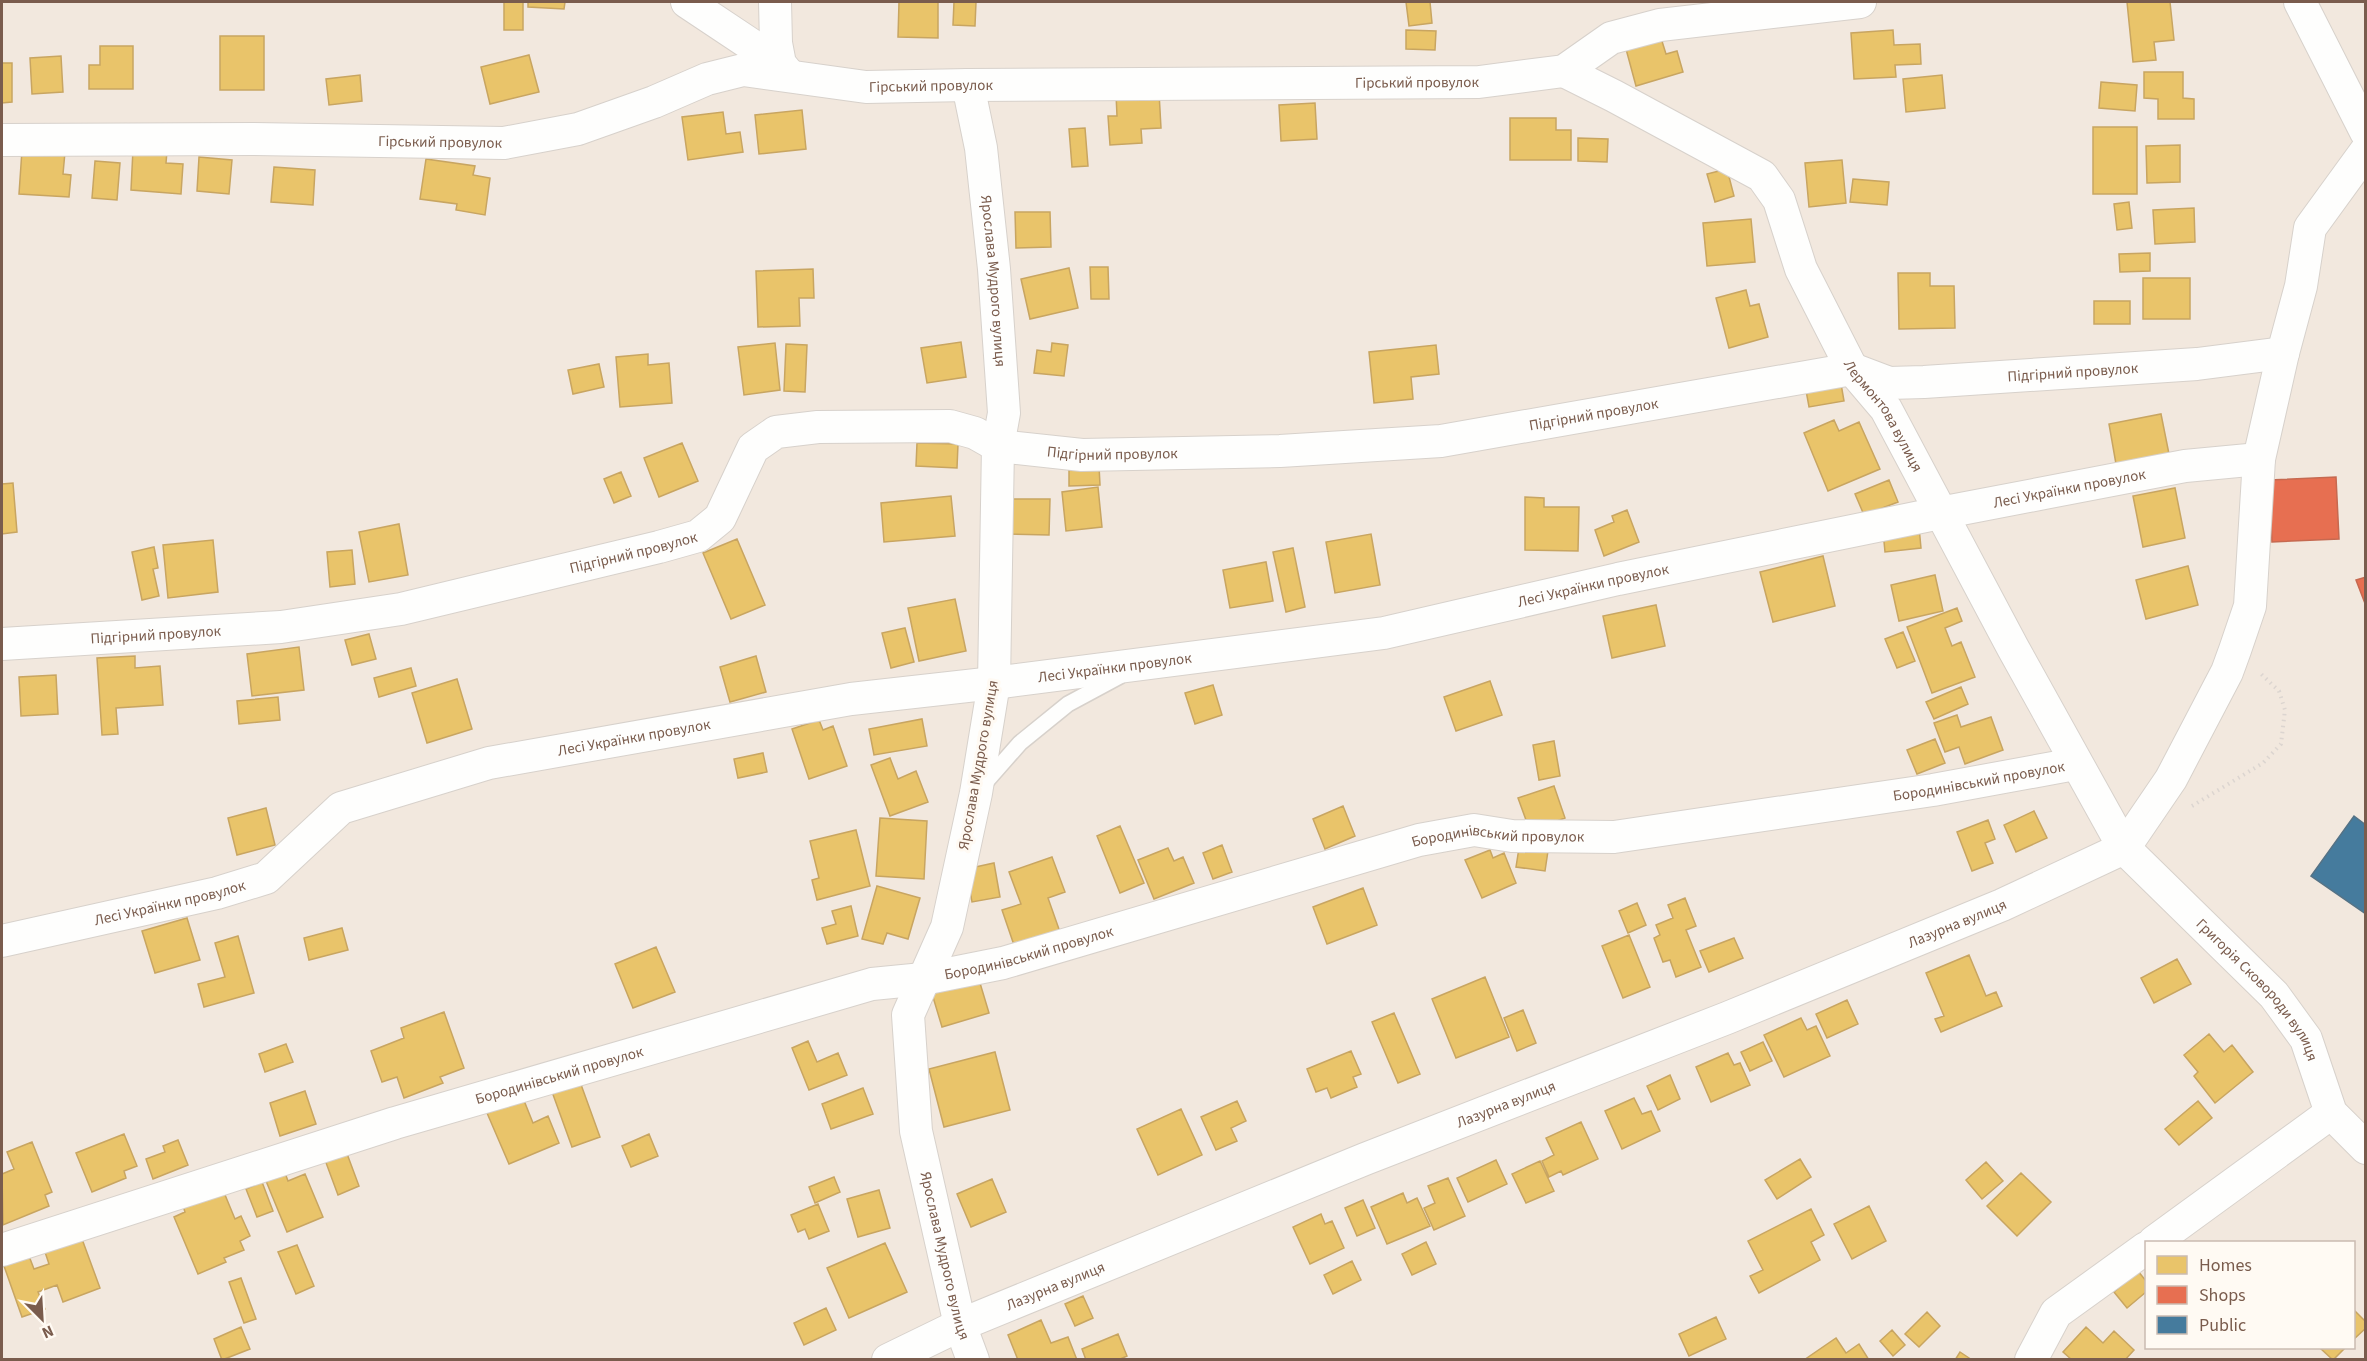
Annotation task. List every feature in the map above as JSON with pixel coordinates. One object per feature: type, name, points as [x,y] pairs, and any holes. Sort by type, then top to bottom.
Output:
[{"type":"street","points":[[687,2],[786,71]]},
{"type":"street","points":[[775,2],[776,43],[786,71]]},
{"type":"street","name":"Гірський провулок","points":[[2,140],[253,139],[504,143],[578,129],[654,102],[707,79],[743,70],[786,71],[866,87],[1479,82],[1564,71],[1611,38],[1660,25],[1860,2]]},
{"type":"street","points":[[2300,2],[2366,132]]},
{"type":"street","name":"Лермонтова вулиця","points":[[1564,71],[1762,176],[1779,201],[1801,269],[1852,369],[1886,409],[2075,764],[2124,849]]},
{"type":"street","name":"Ярослава Мудрого вулиця","points":[[968,85],[981,148],[994,269],[1004,413],[999,446],[994,683],[976,793],[947,927],[908,1016],[916,1131],[960,1325],[973,1359]]},
{"type":"street","points":[[2124,849],[2171,780],[2227,672],[2235,650],[2250,606],[2259,459],[2301,286],[2310,228],[2366,151]]},
{"type":"street","name":"Підгірний провулок","points":[[2,644],[292,626],[401,609],[659,547],[698,536],[720,518],[753,448],[776,432],[818,427],[950,426],[975,433],[999,446],[1082,455],[1280,451],[1441,441],[1852,369],[1889,383],[1924,382],[2197,364],[2283,353]]},
{"type":"street","name":"Лесі Українки провулок","points":[[2,941],[217,893],[266,878],[341,808],[489,763],[851,699],[1383,633],[1618,579],[1940,513],[2185,466],[2259,459]]},
{"type":"street","name":"Бородинівський провулок","points":[[2,1250],[395,1123],[872,984],[924,979],[1003,963],[1419,840],[1474,831],[1512,836],[1614,837],[1933,790],[2075,764]]},
{"type":"street","name":"Григорія Сковороди вулиця","points":[[2124,849],[2274,995],[2306,1039],[2331,1113],[2366,1148]]},
{"type":"street","name":"Лазурна вулиця","points":[[888,1359],[960,1325],[1365,1159],[1727,1018],[2002,905],[2124,849]]},
{"type":"street","points":[[2155,1241],[2331,1113]]},
{"type":"street","points":[[2031,1359],[2056,1313],[2145,1249]]},
{"type":"lane","points":[[976,793],[1020,742],[1068,704],[1141,664]]},
{"type":"path","points":[[2183,812],[2263,763],[2281,744],[2285,710],[2280,691],[2235,650]]},
{"type":"shaded area","points":[[2,2],[2365,2],[2365,1359],[2,1360]]},
{"type":"building: Homes","points":[[504,2],[523,2],[523,30],[504,30]]},
{"type":"building: Homes","points":[[528,2],[565,2],[564,9],[528,7]]},
{"type":"building: Homes","points":[[899,2],[938,2],[938,38],[898,37]]},
{"type":"building: Homes","points":[[954,2],[976,2],[975,26],[953,25]]},
{"type":"building: Homes","points":[[1406,2],[1430,2],[1432,23],[1409,26]]},
{"type":"building: Homes","points":[[2127,2],[2170,2],[2174,40],[2154,42],[2156,60],[2133,62]]},
{"type":"building: Homes","points":[[1406,30],[1436,31],[1435,50],[1406,49]]},
{"type":"building: Homes","points":[[1893,30],[1894,45],[1920,44],[1921,64],[1895,65],[1896,77],[1854,79],[1851,33]]},
{"type":"building: Homes","points":[[220,36],[264,36],[264,90],[220,90]]},
{"type":"building: Homes","points":[[1661,38],[1666,54],[1677,51],[1683,72],[1636,86],[1626,49]]},
{"type":"building: Homes","points":[[100,46],[133,46],[133,89],[89,89],[89,65],[100,65]]},
{"type":"building: Homes","points":[[529,55],[539,92],[490,104],[481,67]]},
{"type":"building: Homes","points":[[61,56],[63,92],[32,94],[30,58]]},
{"type":"building: Homes","points":[[2,63],[12,63],[12,102],[2,103]]},
{"type":"building: Homes","points":[[2144,72],[2183,72],[2183,98],[2194,99],[2194,119],[2158,119],[2158,99],[2144,98]]},
{"type":"building: Homes","points":[[360,75],[362,101],[329,105],[326,79]]},
{"type":"building: Homes","points":[[1942,75],[1945,108],[1906,112],[1903,79]]},
{"type":"building: Homes","points":[[2101,82],[2137,85],[2135,111],[2099,108]]},
{"type":"building: Homes","points":[[1159,92],[1161,128],[1141,129],[1142,143],[1110,145],[1108,116],[1117,116],[1116,94]]},
{"type":"building: Homes","points":[[1315,103],[1317,139],[1281,141],[1279,105]]},
{"type":"building: Homes","points":[[802,110],[806,149],[759,154],[755,115]]},
{"type":"building: Homes","points":[[723,112],[726,134],[740,132],[743,152],[688,160],[682,117]]},
{"type":"building: Homes","points":[[1510,118],[1556,118],[1556,130],[1571,130],[1571,160],[1510,160]]},
{"type":"building: Homes","points":[[2093,127],[2137,127],[2137,194],[2093,194]]},
{"type":"building: Homes","points":[[1085,128],[1088,166],[1072,167],[1069,129]]},
{"type":"building: Homes","points":[[1578,138],[1608,139],[1607,162],[1578,161]]},
{"type":"building: Homes","points":[[2180,145],[2180,182],[2147,183],[2146,146]]},
{"type":"building: Homes","points":[[133,149],[167,151],[166,163],[183,164],[181,194],[131,190]]},
{"type":"building: Homes","points":[[22,150],[65,152],[63,174],[71,175],[69,197],[19,194]]},
{"type":"building: Homes","points":[[199,157],[232,160],[229,194],[197,191]]},
{"type":"building: Homes","points":[[426,159],[475,166],[473,175],[490,178],[485,215],[456,210],[457,204],[420,199]]},
{"type":"building: Homes","points":[[1842,160],[1846,203],[1809,207],[1805,163]]},
{"type":"building: Homes","points":[[95,161],[120,163],[117,200],[92,198]]},
{"type":"building: Homes","points":[[274,167],[315,170],[313,205],[271,202]]},
{"type":"building: Homes","points":[[1727,169],[1734,196],[1715,202],[1707,174]]},
{"type":"building: Homes","points":[[1853,179],[1889,182],[1887,205],[1850,202]]},
{"type":"building: Homes","points":[[2129,202],[2132,228],[2117,230],[2114,204]]},
{"type":"building: Homes","points":[[2194,208],[2195,242],[2155,244],[2153,210]]},
{"type":"building: Homes","points":[[1015,212],[1050,212],[1051,247],[1016,248]]},
{"type":"building: Homes","points":[[1751,219],[1755,262],[1707,266],[1703,223]]},
{"type":"building: Homes","points":[[2150,253],[2150,271],[2120,272],[2119,254]]},
{"type":"building: Homes","points":[[1090,267],[1108,267],[1109,299],[1091,299]]},
{"type":"building: Homes","points":[[1069,268],[1078,308],[1030,319],[1021,279]]},
{"type":"building: Homes","points":[[813,269],[814,298],[799,298],[800,326],[758,327],[756,271]]},
{"type":"building: Homes","points":[[1898,273],[1930,273],[1930,286],[1954,286],[1955,328],[1899,329]]},
{"type":"building: Homes","points":[[2143,278],[2190,278],[2190,319],[2143,319]]},
{"type":"building: Homes","points":[[1746,290],[1750,306],[1759,304],[1768,337],[1729,348],[1716,298]]},
{"type":"building: Homes","points":[[2094,301],[2130,301],[2130,324],[2094,324]]},
{"type":"building: Homes","points":[[961,342],[966,377],[927,383],[921,348]]},
{"type":"building: Homes","points":[[775,343],[780,390],[744,395],[738,347]]},
{"type":"building: Homes","points":[[1052,343],[1068,345],[1064,376],[1034,373],[1037,350],[1051,352]]},
{"type":"building: Homes","points":[[786,344],[807,345],[805,392],[784,391]]},
{"type":"building: Homes","points":[[1436,345],[1439,374],[1411,377],[1413,399],[1374,403],[1369,352]]},
{"type":"building: Homes","points":[[648,354],[648,365],[669,363],[672,403],[620,407],[616,357]]},
{"type":"building: Homes","points":[[599,364],[604,387],[573,394],[568,370]]},
{"type":"building: Homes","points":[[1840,378],[1844,401],[1809,407],[1805,385]]},
{"type":"building: Homes","points":[[2161,414],[2169,454],[2116,464],[2109,424]]},
{"type":"building: Homes","points":[[1834,420],[1839,431],[1859,422],[1880,469],[1828,491],[1804,433]]},
{"type":"building: Homes","points":[[682,443],[698,481],[659,497],[644,458]]},
{"type":"building: Homes","points":[[917,443],[958,444],[957,468],[916,466]]},
{"type":"building: Homes","points":[[1069,466],[1099,466],[1100,485],[1069,486]]},
{"type":"building: Homes","points":[[621,472],[631,496],[614,503],[604,479]]},
{"type":"building: Homes","points":[[1889,480],[1898,502],[1864,515],[1855,494]]},
{"type":"building: Homes","points":[[13,483],[17,532],[2,534],[2,484]]},
{"type":"building: Homes","points":[[1098,487],[1102,527],[1066,531],[1062,492]]},
{"type":"building: Homes","points":[[2175,488],[2185,538],[2143,547],[2133,496]]},
{"type":"building: Homes","points":[[951,496],[955,536],[884,542],[881,503]]},
{"type":"building: Homes","points":[[1525,497],[1544,498],[1544,507],[1579,507],[1578,551],[1525,550]]},
{"type":"building: Homes","points":[[1009,499],[1050,499],[1049,535],[1009,534]]},
{"type":"building: Homes","points":[[1627,510],[1639,542],[1604,556],[1595,530],[1614,522],[1612,516]]},
{"type":"building: Homes","points":[[399,524],[408,575],[369,582],[359,532]]},
{"type":"building: Homes","points":[[1919,527],[1921,548],[1885,552],[1883,531]]},
{"type":"building: Homes","points":[[1371,534],[1380,585],[1335,593],[1326,542]]},
{"type":"building: Homes","points":[[737,539],[765,605],[731,619],[703,553]]},
{"type":"building: Homes","points":[[213,540],[218,592],[168,598],[163,545]]},
{"type":"building: Homes","points":[[154,547],[158,568],[153,569],[159,596],[142,600],[132,552]]},
{"type":"building: Homes","points":[[1293,548],[1305,607],[1286,612],[1273,552]]},
{"type":"building: Homes","points":[[352,550],[355,584],[330,587],[327,552]]},
{"type":"building: Homes","points":[[1823,556],[1835,606],[1773,622],[1760,572]]},
{"type":"building: Homes","points":[[1266,562],[1273,601],[1230,608],[1223,570]]},
{"type":"building: Homes","points":[[2188,566],[2198,605],[2146,619],[2136,580]]},
{"type":"building: Homes","points":[[1935,575],[1943,611],[1899,621],[1891,585]]},
{"type":"building: Homes","points":[[955,599],[966,651],[919,661],[908,608]]},
{"type":"building: Homes","points":[[1656,605],[1665,646],[1612,658],[1603,616]]},
{"type":"building: Homes","points":[[1957,608],[1962,621],[1945,628],[1952,646],[1961,642],[1975,677],[1932,693],[1907,627]]},
{"type":"building: Homes","points":[[905,628],[914,662],[891,668],[882,633]]},
{"type":"building: Homes","points":[[1903,632],[1915,661],[1897,668],[1885,639]]},
{"type":"building: Homes","points":[[369,634],[376,659],[352,665],[345,640]]},
{"type":"building: Homes","points":[[299,647],[304,690],[252,696],[247,654]]},
{"type":"building: Homes","points":[[135,656],[135,668],[160,666],[163,705],[116,708],[118,734],[102,735],[97,658]]},
{"type":"building: Homes","points":[[756,656],[766,692],[730,702],[720,667]]},
{"type":"building: Homes","points":[[411,668],[416,686],[379,697],[374,678]]},
{"type":"building: Homes","points":[[56,675],[58,714],[21,716],[19,677]]},
{"type":"building: Homes","points":[[457,679],[472,729],[427,743],[412,693]]},
{"type":"building: Homes","points":[[1490,681],[1502,715],[1456,731],[1444,697]]},
{"type":"building: Homes","points":[[1213,685],[1222,715],[1195,724],[1185,693]]},
{"type":"building: Homes","points":[[1961,687],[1968,704],[1934,719],[1926,702]]},
{"type":"building: Homes","points":[[278,697],[280,720],[239,724],[237,701]]},
{"type":"building: Homes","points":[[1957,715],[1961,727],[1991,717],[2003,750],[1965,764],[1959,747],[1945,752],[1934,723]]},
{"type":"building: Homes","points":[[922,719],[927,746],[874,755],[869,729]]},
{"type":"building: Homes","points":[[819,720],[823,730],[833,726],[847,766],[809,779],[792,729]]},
{"type":"building: Homes","points":[[1935,739],[1945,763],[1917,774],[1907,750]]},
{"type":"building: Homes","points":[[1554,741],[1560,776],[1539,780],[1533,745]]},
{"type":"building: Homes","points":[[763,753],[767,772],[738,778],[734,759]]},
{"type":"building: Homes","points":[[890,758],[898,779],[916,771],[928,802],[890,816],[871,765]]},
{"type":"building: Homes","points":[[1554,786],[1565,818],[1530,831],[1518,798]]},
{"type":"building: Homes","points":[[1343,806],[1355,836],[1325,849],[1313,819]]},
{"type":"building: Homes","points":[[266,808],[275,845],[237,855],[228,818]]},
{"type":"building: Homes","points":[[2034,811],[2047,838],[2016,852],[2004,825]]},
{"type":"building: Homes","points":[[880,818],[927,821],[924,879],[876,876]]},
{"type":"building: Homes","points":[[1988,820],[1995,839],[1985,843],[1993,863],[1972,871],[1957,832]]},
{"type":"building: Homes","points":[[1120,826],[1144,883],[1120,893],[1097,836]]},
{"type":"building: Homes","points":[[856,830],[870,886],[817,900],[812,880],[819,878],[810,841]]},
{"type":"building: Homes","points":[[1222,845],[1232,872],[1213,879],[1203,853]]},
{"type":"building: Homes","points":[[1168,848],[1174,861],[1183,857],[1194,883],[1154,899],[1138,860]]},
{"type":"building: Homes","points":[[1519,848],[1548,851],[1545,871],[1516,867]]},
{"type":"building: Homes","points":[[1490,850],[1493,858],[1504,853],[1516,883],[1482,898],[1465,860]]},
{"type":"building: Homes","points":[[1052,857],[1065,892],[1048,898],[1060,932],[1015,948],[1002,910],[1021,904],[1009,872]]},
{"type":"building: Homes","points":[[994,863],[1000,897],[972,902],[966,869]]},
{"type":"building: Homes","points":[[877,886],[920,898],[908,939],[887,933],[883,944],[862,939]]},
{"type":"building: Homes","points":[[1363,888],[1377,925],[1327,944],[1313,907]]},
{"type":"building: Homes","points":[[1685,898],[1696,926],[1686,930],[1701,967],[1676,977],[1670,960],[1663,962],[1654,938],[1660,935],[1656,925],[1673,918],[1668,905]]},
{"type":"building: Homes","points":[[1637,903],[1646,925],[1628,933],[1619,911]]},
{"type":"building: Homes","points":[[851,906],[858,936],[827,944],[822,928],[836,924],[832,911]]},
{"type":"building: Homes","points":[[187,918],[200,960],[155,973],[142,931]]},
{"type":"building: Homes","points":[[342,928],[348,950],[309,960],[304,938]]},
{"type":"building: Homes","points":[[1629,935],[1650,987],[1623,998],[1602,946]]},
{"type":"building: Homes","points":[[238,936],[254,993],[204,1007],[198,984],[225,977],[215,943]]},
{"type":"building: Homes","points":[[1734,938],[1743,958],[1709,972],[1700,951]]},
{"type":"building: Homes","points":[[656,947],[675,992],[633,1008],[615,964]]},
{"type":"building: Homes","points":[[1969,955],[1986,996],[1996,992],[2002,1006],[1941,1032],[1935,1019],[1944,1016],[1926,973]]},
{"type":"building: Homes","points":[[2177,959],[2191,984],[2154,1003],[2141,978]]},
{"type":"building: Homes","points":[[977,973],[989,1013],[942,1027],[930,987]]},
{"type":"building: Homes","points":[[1485,977],[1509,1037],[1456,1058],[1432,999]]},
{"type":"building: Homes","points":[[1847,1000],[1858,1024],[1827,1038],[1816,1014]]},
{"type":"building: Homes","points":[[1523,1010],[1536,1043],[1517,1051],[1504,1018]]},
{"type":"building: Homes","points":[[444,1012],[464,1068],[440,1077],[443,1083],[404,1098],[397,1077],[382,1082],[371,1051],[404,1038],[401,1028]]},
{"type":"building: Homes","points":[[1394,1013],[1420,1074],[1398,1083],[1372,1022]]},
{"type":"building: Homes","points":[[1801,1018],[1807,1030],[1816,1026],[1830,1056],[1784,1077],[1764,1035]]},
{"type":"building: Homes","points":[[2209,1034],[2224,1052],[2232,1045],[2253,1072],[2215,1103],[2194,1076],[2198,1072],[2184,1055]]},
{"type":"building: Homes","points":[[808,1041],[817,1062],[838,1053],[847,1075],[809,1090],[792,1048]]},
{"type":"building: Homes","points":[[1763,1042],[1772,1061],[1750,1071],[1741,1052]]},
{"type":"building: Homes","points":[[286,1044],[293,1062],[265,1072],[259,1054]]},
{"type":"building: Homes","points":[[1351,1051],[1361,1074],[1353,1077],[1357,1087],[1331,1098],[1327,1088],[1316,1092],[1307,1069]]},
{"type":"building: Homes","points":[[995,1052],[1010,1110],[944,1127],[929,1069]]},
{"type":"building: Homes","points":[[1728,1053],[1734,1065],[1740,1063],[1750,1085],[1711,1102],[1696,1067]]},
{"type":"building: Homes","points":[[1670,1075],[1680,1099],[1658,1110],[1647,1086]]},
{"type":"building: Homes","points":[[579,1079],[600,1137],[572,1147],[551,1089]]},
{"type":"building: Homes","points":[[863,1088],[873,1114],[831,1129],[822,1104]]},
{"type":"building: Homes","points":[[305,1091],[316,1124],[280,1136],[270,1103]]},
{"type":"building: Homes","points":[[523,1098],[533,1123],[548,1116],[559,1143],[509,1164],[487,1113]]},
{"type":"building: Homes","points":[[1634,1098],[1642,1114],[1651,1111],[1660,1131],[1622,1149],[1605,1111]]},
{"type":"building: Homes","points":[[1237,1101],[1246,1121],[1231,1128],[1237,1141],[1216,1150],[1201,1117]]},
{"type":"building: Homes","points":[[2198,1101],[2212,1118],[2179,1145],[2165,1129]]},
{"type":"building: Homes","points":[[1181,1109],[1202,1155],[1158,1175],[1137,1129]]},
{"type":"building: Homes","points":[[1581,1122],[1598,1159],[1563,1175],[1561,1171],[1549,1177],[1542,1161],[1554,1155],[1546,1138]]},
{"type":"building: Homes","points":[[124,1134],[137,1166],[124,1171],[126,1178],[92,1192],[76,1153]]},
{"type":"building: Homes","points":[[649,1134],[658,1156],[631,1167],[622,1146]]},
{"type":"building: Homes","points":[[178,1140],[188,1165],[153,1179],[146,1159],[165,1152],[163,1146]]},
{"type":"building: Homes","points":[[32,1142],[52,1192],[45,1195],[49,1206],[3,1225],[2,1174],[14,1169],[7,1152]]},
{"type":"building: Homes","points":[[346,1151],[359,1186],[338,1195],[325,1160]]},
{"type":"building: Homes","points":[[1800,1159],[1811,1177],[1777,1199],[1765,1180]]},
{"type":"building: Homes","points":[[1496,1160],[1507,1184],[1468,1202],[1457,1178]]},
{"type":"building: Homes","points":[[1540,1161],[1554,1191],[1526,1203],[1512,1174]]},
{"type":"building: Homes","points":[[1986,1162],[2003,1181],[1982,1199],[1966,1180]]},
{"type":"building: Homes","points":[[285,1173],[288,1181],[305,1174],[323,1217],[287,1232],[266,1181]]},
{"type":"building: Homes","points":[[2021,1173],[2051,1202],[2017,1236],[1987,1206]]},
{"type":"building: Homes","points":[[834,1177],[840,1192],[815,1203],[809,1187]]},
{"type":"building: Homes","points":[[1448,1178],[1465,1216],[1434,1230],[1424,1208],[1435,1203],[1428,1186]]},
{"type":"building: Homes","points":[[992,1179],[1006,1212],[971,1227],[957,1194]]},
{"type":"building: Homes","points":[[262,1182],[273,1211],[257,1217],[246,1189]]},
{"type":"building: Homes","points":[[223,1190],[235,1219],[241,1216],[250,1236],[240,1241],[244,1250],[224,1258],[226,1262],[198,1274],[174,1217],[185,1212],[183,1206]]},
{"type":"building: Homes","points":[[879,1190],[890,1228],[858,1237],[847,1199]]},
{"type":"building: Homes","points":[[1403,1193],[1407,1203],[1417,1198],[1430,1226],[1387,1244],[1371,1207]]},
{"type":"building: Homes","points":[[1363,1200],[1375,1228],[1357,1236],[1345,1208]]},
{"type":"building: Homes","points":[[818,1204],[829,1231],[809,1239],[805,1229],[798,1232],[791,1215]]},
{"type":"building: Homes","points":[[1869,1206],[1886,1241],[1852,1259],[1834,1224]]},
{"type":"building: Homes","points":[[1811,1209],[1824,1235],[1811,1242],[1820,1260],[1759,1293],[1750,1276],[1763,1270],[1748,1241]]},
{"type":"building: Homes","points":[[1321,1214],[1325,1224],[1332,1221],[1344,1248],[1310,1264],[1293,1227]]},
{"type":"building: Homes","points":[[82,1239],[100,1288],[63,1302],[57,1285],[38,1292],[45,1309],[22,1317],[4,1266],[29,1256],[34,1269],[49,1264],[45,1252]]},
{"type":"building: Homes","points":[[1426,1242],[1436,1264],[1412,1275],[1402,1254]]},
{"type":"building: Homes","points":[[885,1243],[907,1292],[849,1318],[827,1268]]},
{"type":"building: Homes","points":[[297,1245],[314,1286],[296,1294],[278,1252]]},
{"type":"building: Homes","points":[[1352,1261],[1361,1280],[1333,1294],[1324,1275]]},
{"type":"building: Homes","points":[[2138,1271],[2145,1280],[2145,1293],[2127,1308],[2114,1292]]},
{"type":"building: Homes","points":[[241,1278],[256,1319],[244,1323],[229,1282]]},
{"type":"building: Homes","points":[[1083,1296],[1093,1318],[1075,1326],[1065,1304]]},
{"type":"building: Homes","points":[[826,1308],[836,1330],[804,1345],[794,1323]]},
{"type":"building: Homes","points":[[2355,1311],[2366,1322],[2366,1328],[2355,1338]]},
{"type":"building: Homes","points":[[1927,1312],[1940,1326],[1919,1347],[1905,1334]]},
{"type":"building: Homes","points":[[1716,1317],[1726,1339],[1689,1356],[1679,1334]]},
{"type":"building: Homes","points":[[1041,1320],[1051,1343],[1068,1337],[1077,1360],[1018,1360],[1008,1335]]},
{"type":"building: Homes","points":[[241,1327],[250,1349],[222,1360],[214,1339]]},
{"type":"building: Homes","points":[[2086,1327],[2103,1343],[2114,1331],[2134,1350],[2125,1360],[2072,1360],[2063,1352]]},
{"type":"building: Homes","points":[[1892,1330],[1905,1345],[1893,1356],[1880,1341]]},
{"type":"building: Homes","points":[[1118,1334],[1127,1356],[1118,1360],[1086,1360],[1082,1349]]},
{"type":"building: Homes","points":[[1836,1338],[1846,1353],[1859,1344],[1869,1360],[1804,1360]]},
{"type":"building: Homes","points":[[2321,1349],[2344,1349],[2333,1360]]},
{"type":"building: Homes","points":[[1960,1352],[1972,1360],[1955,1360]]},
{"type":"building: Shops","points":[[2336,477],[2339,539],[2272,542],[2269,480]]},
{"type":"building: Shops","points":[[2366,577],[2366,606],[2356,580]]},
{"type":"building: Public","points":[[2354,816],[2366,825],[2366,914],[2311,876]]}]
